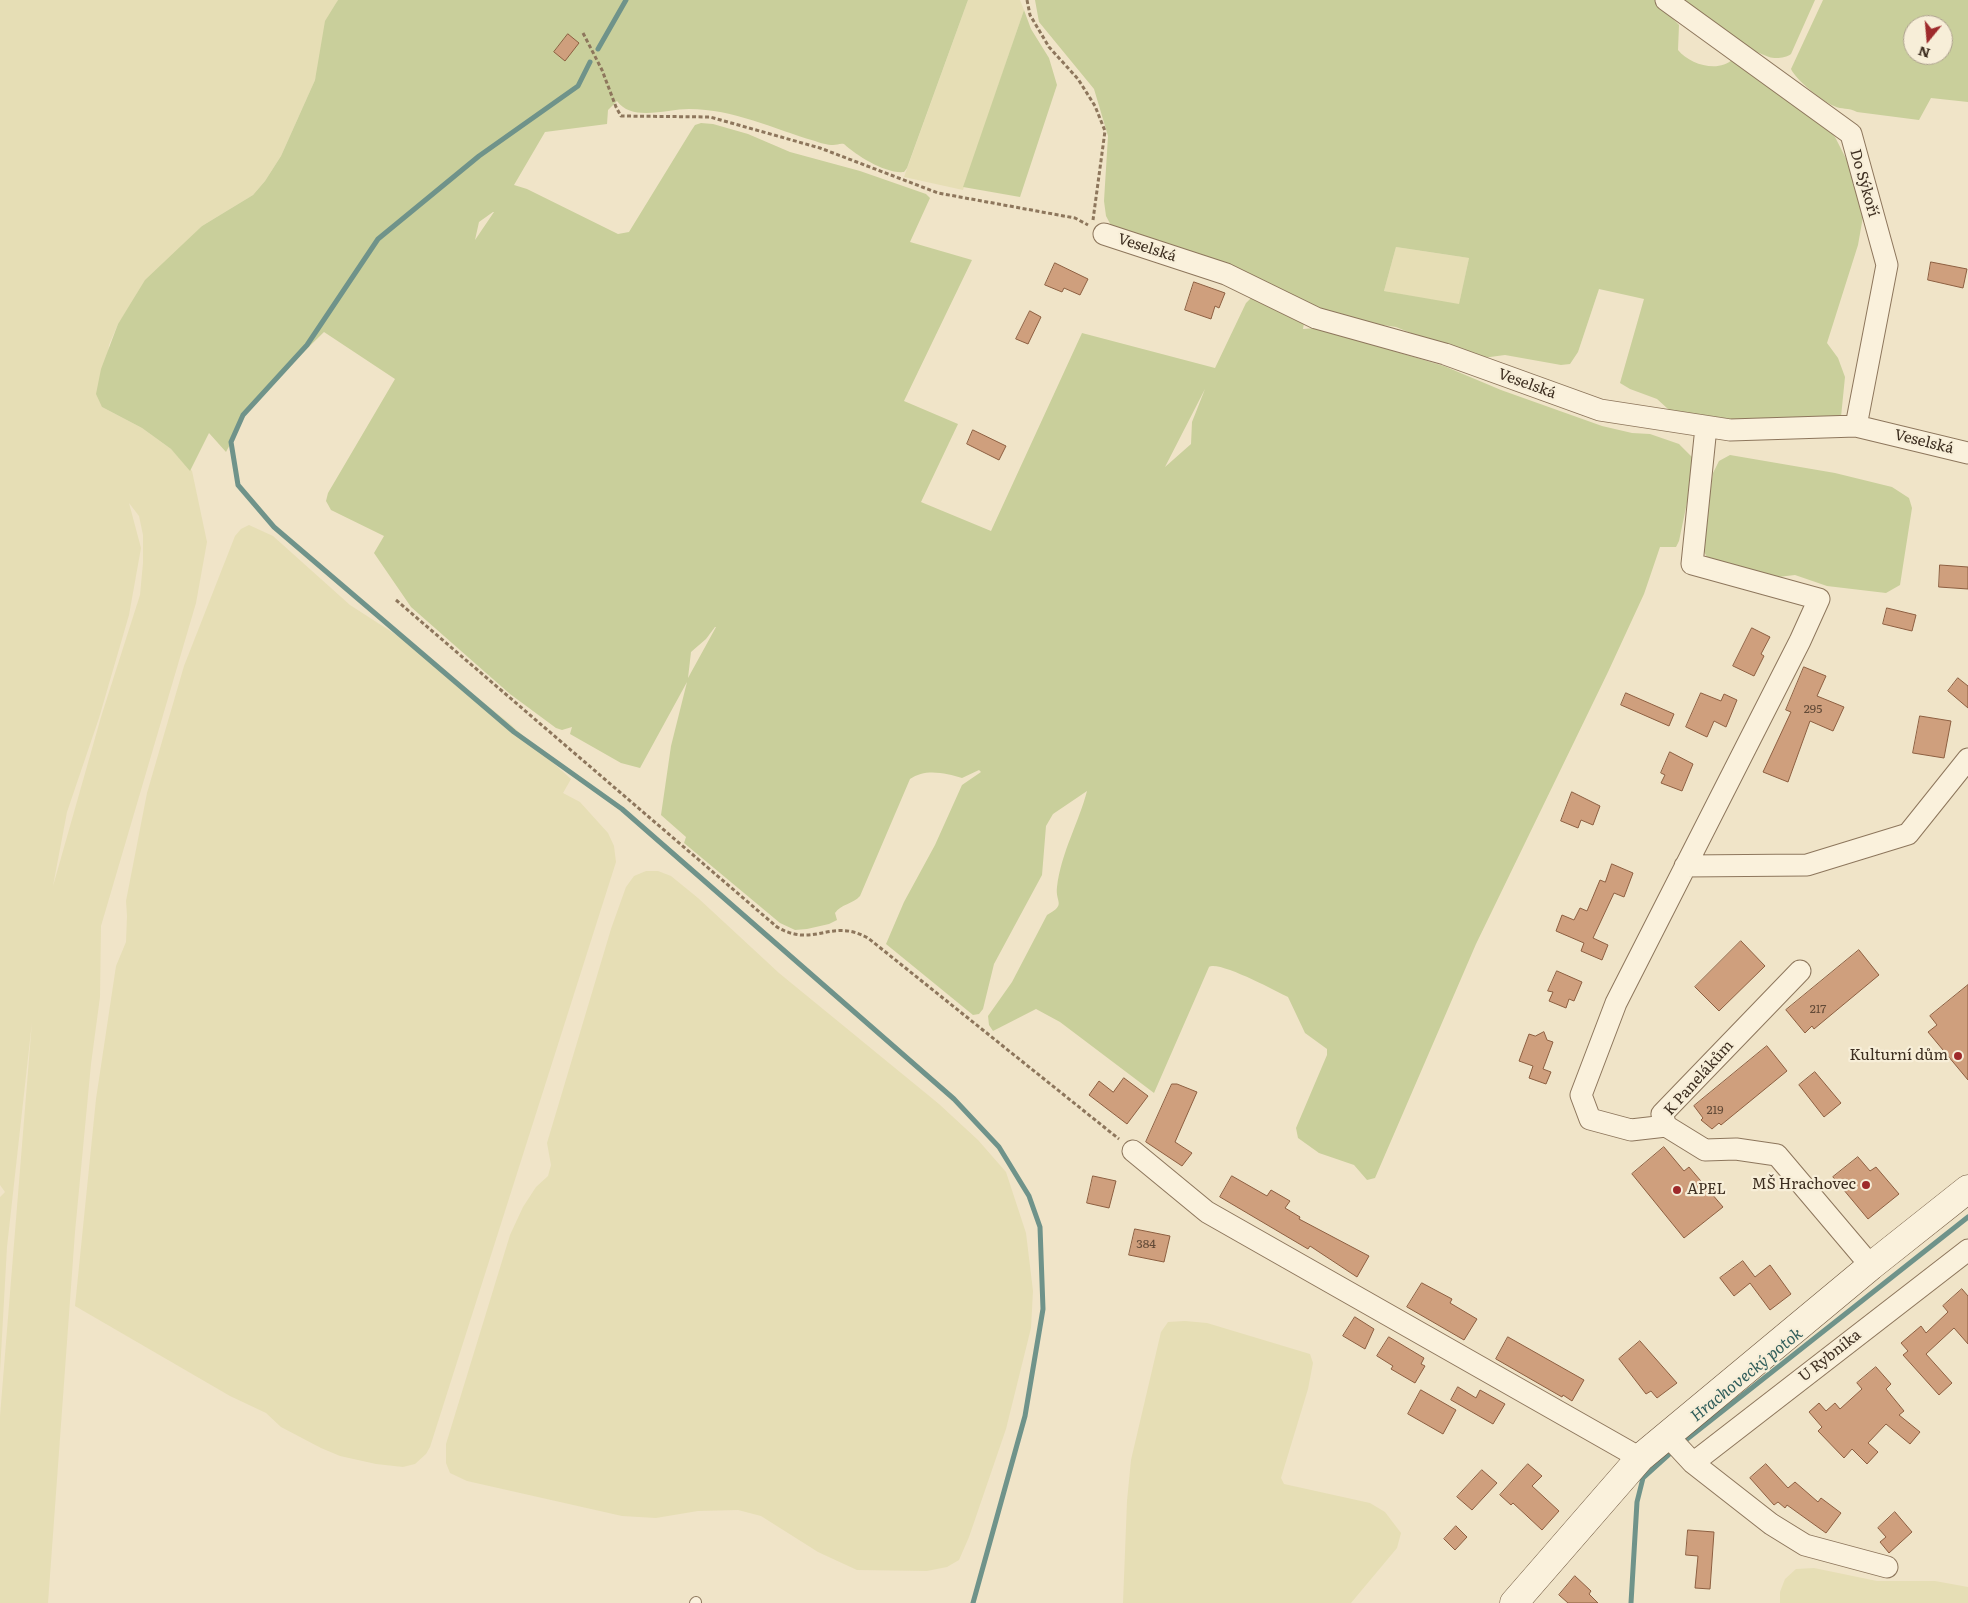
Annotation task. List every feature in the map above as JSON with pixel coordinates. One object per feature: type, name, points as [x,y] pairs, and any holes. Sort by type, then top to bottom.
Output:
[{"type":"street","name":"Do Sýkoří","points":[[1666,0],[1851,134],[1887,265],[1856,426]]},
{"type":"street","name":"Veselská","points":[[1104,234],[1226,274],[1316,318],[1445,354],[1600,410],[1730,430],[1856,426],[1968,453]]},
{"type":"street","points":[[1666,1126],[1631,1130],[1590,1119],[1580,1095],[1616,1003],[1800,641],[1819,599],[1692,564],[1706,427]]},
{"type":"street","points":[[1685,866],[1807,865],[1908,834],[1968,759]]},
{"type":"street","name":"K Panelákům","points":[[1800,971],[1662,1114],[1666,1126],[1705,1150],[1736,1149],[1776,1155],[1871,1266]]},
{"type":"street","points":[[1133,1151],[1207,1212],[1640,1458]]},
{"type":"street","points":[[1514,1603],[1640,1458],[1679,1449],[1871,1266],[1968,1189]]},
{"type":"street","name":"U Rybníka","points":[[1679,1449],[1968,1250]]},
{"type":"street","points":[[1679,1449],[1771,1524],[1805,1545],[1887,1567]]},
{"type":"path","points":[[583,33],[602,70],[621,116],[710,116],[820,148],[938,193],[1075,218],[1092,228],[1104,130],[1095,106],[1078,79],[1049,47],[1030,15],[1027,0]]},
{"type":"path","points":[[396,600],[777,927],[790,935],[800,937],[844,929],[868,938],[1133,1151]]},
{"type":"shaded area","points":[[0,0],[338,0],[315,80],[281,156],[265,181],[253,195],[202,226],[132,303],[118,324],[109,345],[102,407],[142,428],[171,449],[192,471],[207,542],[196,603],[101,926],[100,997],[91,1064],[75,1232],[48,1603],[0,1603],[0,1416],[32,1022],[7,1247],[0,1372],[0,1197],[5,1192],[0,1185]],"holes":[[[129,503],[139,516],[143,535],[140,595],[101,717],[53,886],[67,812],[99,718],[129,615],[141,548]]]},
{"type":"shaded area","points":[[968,0],[1020,0],[1024,10],[963,190],[904,177]]},
{"type":"shaded area","points":[[1396,247],[1469,258],[1459,305],[1384,291]]},
{"type":"shaded area","points":[[249,525],[273,536],[350,605],[412,645],[508,722],[571,779],[563,793],[580,802],[608,833],[614,846],[616,862],[430,1447],[426,1454],[415,1464],[403,1467],[376,1464],[340,1456],[321,1448],[281,1427],[266,1413],[230,1396],[75,1306],[96,1099],[116,966],[126,942],[126,901],[147,793],[184,666],[235,536],[241,529]]},
{"type":"shaded area","points":[[646,871],[658,871],[671,876],[698,898],[779,973],[939,1104],[978,1140],[1006,1172],[1026,1233],[1033,1291],[1031,1328],[1006,1429],[969,1537],[959,1560],[947,1567],[927,1571],[857,1570],[818,1552],[761,1516],[738,1510],[698,1511],[656,1518],[622,1516],[467,1481],[450,1473],[446,1463],[446,1444],[510,1235],[523,1207],[536,1187],[548,1176],[551,1165],[547,1143],[611,929],[626,887],[634,876]]},
{"type":"shaded area","points":[[1168,1322],[1207,1323],[1310,1354],[1313,1363],[1308,1389],[1281,1478],[1284,1484],[1370,1503],[1385,1512],[1401,1533],[1397,1548],[1351,1603],[1123,1603],[1127,1501],[1131,1460],[1161,1332]]},
{"type":"shaded area","points":[[1814,1568],[1877,1581],[1935,1581],[1968,1587],[1968,1603],[1780,1603],[1780,1592],[1785,1579],[1796,1569]]},
{"type":"green space","points":[[338,0],[968,0],[904,172],[881,167],[864,159],[844,144],[822,143],[753,120],[722,112],[689,109],[641,113],[623,107],[617,101],[608,110],[607,124],[545,132],[514,185],[527,189],[618,234],[629,232],[691,131],[695,125],[701,123],[713,124],[748,134],[790,152],[860,171],[926,194],[930,198],[910,242],[972,260],[904,401],[958,424],[921,502],[991,531],[1082,333],[1215,368],[1246,303],[1251,298],[1304,323],[1303,329],[1316,328],[1444,366],[1501,390],[1602,426],[1632,433],[1650,434],[1679,444],[1693,458],[1694,469],[1679,541],[1676,547],[1660,547],[1644,594],[1476,944],[1375,1178],[1367,1180],[1354,1165],[1319,1153],[1298,1138],[1296,1128],[1327,1055],[1327,1049],[1305,1033],[1288,997],[1235,972],[1214,966],[1209,967],[1154,1093],[1060,1022],[1036,1009],[993,1031],[989,1025],[988,1016],[1012,982],[1047,915],[1058,906],[1057,887],[1062,862],[1087,791],[1053,814],[1046,826],[1042,875],[994,964],[983,1009],[979,1014],[973,1015],[886,944],[904,902],[935,845],[962,785],[981,772],[979,770],[962,778],[942,773],[929,773],[910,779],[860,896],[835,913],[837,920],[829,924],[795,930],[780,923],[684,843],[686,837],[661,815],[671,746],[687,682],[640,768],[621,763],[570,734],[572,727],[562,730],[556,728],[510,694],[411,607],[374,553],[384,536],[331,510],[326,501],[328,493],[395,379],[324,332],[275,380],[246,414],[226,452],[209,433],[190,471],[171,449],[142,428],[102,407],[96,394],[101,369],[118,324],[145,280],[202,226],[253,195],[265,181],[281,156],[315,80],[325,21]],"holes":[[[494,212],[475,240],[479,222]],[[1205,389],[1192,422],[1191,444],[1165,467]],[[716,627],[688,678],[691,652]]]},
{"type":"green space","points":[[1035,0],[1655,0],[1679,25],[1678,50],[1683,55],[1697,63],[1713,66],[1720,66],[1733,59],[1817,118],[1835,137],[1859,184],[1864,211],[1858,245],[1827,343],[1838,358],[1845,377],[1841,417],[1828,424],[1678,418],[1657,399],[1630,389],[1620,383],[1644,299],[1599,289],[1578,352],[1570,364],[1561,365],[1505,355],[1475,359],[1396,327],[1342,319],[1114,231],[1106,216],[1104,201],[1108,136],[1094,89],[1039,22]],"holes":[[[1396,247],[1469,258],[1459,304],[1384,291]]]},
{"type":"green space","points":[[1677,0],[1815,0],[1791,54],[1777,58],[1769,57],[1745,46]]},
{"type":"green space","points":[[1823,0],[1968,0],[1968,102],[1931,98],[1919,120],[1857,112],[1837,107],[1823,100],[1794,74],[1791,69]]},
{"type":"green space","points":[[1024,10],[1031,29],[1049,58],[1057,85],[1020,197],[963,187]]},
{"type":"green space","points":[[1730,455],[1835,473],[1892,487],[1909,498],[1912,508],[1900,585],[1886,593],[1827,586],[1795,575],[1778,577],[1708,559],[1702,548],[1713,473],[1719,461]]},
{"type":"building","points":[[568,34],[579,43],[565,61],[554,52]]},
{"type":"building","points":[[1931,262],[1967,269],[1963,288],[1928,280]]},
{"type":"building","points":[[1055,263],[1088,279],[1080,295],[1064,288],[1062,292],[1045,285]]},
{"type":"building","points":[[1194,282],[1225,293],[1219,308],[1215,306],[1211,319],[1185,310]]},
{"type":"building","points":[[1030,311],[1041,317],[1028,344],[1016,339]]},
{"type":"building","points":[[973,430],[1006,446],[999,460],[967,444]]},
{"type":"building","points":[[1940,565],[1968,567],[1968,589],[1939,587]]},
{"type":"building","points":[[1887,608],[1916,615],[1912,631],[1883,624]]},
{"type":"building","points":[[1752,628],[1770,637],[1761,654],[1764,656],[1754,676],[1733,666]]},
{"type":"building","points":[[1804,667],[1826,676],[1817,696],[1844,707],[1833,731],[1810,721],[1788,782],[1763,772],[1791,712],[1786,710]]},
{"type":"building","points":[[1958,678],[1968,686],[1968,708],[1948,691]]},
{"type":"building","points":[[1626,693],[1674,714],[1669,726],[1621,705]]},
{"type":"building","points":[[1701,693],[1721,701],[1724,694],[1737,700],[1726,727],[1714,721],[1707,737],[1686,727]]},
{"type":"building","points":[[1920,716],[1951,721],[1944,758],[1913,753]]},
{"type":"building","points":[[1670,752],[1693,764],[1682,791],[1661,783],[1665,775],[1661,773]]},
{"type":"building","points":[[1572,792],[1600,806],[1593,825],[1581,820],[1578,828],[1561,821]]},
{"type":"building","points":[[1612,864],[1633,873],[1624,897],[1614,893],[1593,938],[1608,945],[1602,960],[1581,951],[1584,943],[1556,931],[1562,915],[1574,920],[1580,908],[1587,911],[1600,880],[1605,882]]},
{"type":"building","points":[[1741,941],[1765,966],[1719,1011],[1695,987]]},
{"type":"building","points":[[1859,950],[1879,975],[1814,1029],[1812,1026],[1805,1033],[1786,1010]]},
{"type":"building","points":[[1557,971],[1582,982],[1574,1001],[1569,999],[1566,1008],[1549,1001],[1553,992],[1548,991]]},
{"type":"building","name":"Kulturní dům","points":[[1968,985],[1968,1080],[1928,1032],[1937,1025],[1930,1016]]},
{"type":"building","points":[[1544,1032],[1547,1040],[1553,1042],[1543,1069],[1551,1072],[1546,1084],[1529,1078],[1533,1066],[1519,1061],[1529,1034],[1535,1036]]},
{"type":"building","points":[[1767,1046],[1787,1071],[1721,1125],[1719,1123],[1712,1129],[1701,1120],[1703,1118],[1694,1106]]},
{"type":"building","points":[[1815,1072],[1841,1103],[1824,1117],[1799,1085]]},
{"type":"building","points":[[1124,1078],[1148,1096],[1127,1124],[1089,1095],[1099,1081],[1113,1092]]},
{"type":"building","points":[[1172,1084],[1177,1084],[1197,1092],[1175,1142],[1192,1153],[1182,1166],[1146,1142]]},
{"type":"building","name":"APEL","points":[[1664,1147],[1684,1171],[1689,1167],[1723,1207],[1684,1238],[1632,1174]]},
{"type":"building","name":"MŠ Hrachovec","points":[[1858,1157],[1870,1171],[1876,1167],[1899,1194],[1868,1219],[1833,1177]]},
{"type":"building","points":[[1093,1176],[1116,1181],[1109,1208],[1087,1203]]},
{"type":"building","points":[[1232,1176],[1267,1196],[1271,1190],[1290,1201],[1285,1208],[1300,1217],[1299,1219],[1369,1256],[1357,1277],[1310,1246],[1308,1249],[1220,1197]]},
{"type":"building","points":[[1135,1229],[1170,1236],[1164,1262],[1129,1255]]},
{"type":"building","points":[[1743,1261],[1755,1277],[1770,1265],[1791,1294],[1770,1310],[1750,1283],[1734,1296],[1720,1278]]},
{"type":"building","points":[[1422,1283],[1452,1299],[1450,1303],[1477,1319],[1464,1340],[1407,1307]]},
{"type":"building","points":[[1962,1289],[1968,1296],[1968,1344],[1954,1328],[1926,1354],[1952,1383],[1939,1395],[1903,1355],[1908,1351],[1901,1343],[1921,1326],[1926,1333],[1948,1312],[1943,1306]]},
{"type":"building","points":[[1355,1317],[1374,1329],[1365,1349],[1343,1336]]},
{"type":"building","points":[[1389,1337],[1424,1358],[1421,1364],[1425,1366],[1415,1383],[1391,1369],[1393,1366],[1377,1356]]},
{"type":"building","points":[[1508,1337],[1584,1380],[1572,1401],[1496,1359]]},
{"type":"building","points":[[1640,1341],[1677,1383],[1657,1398],[1651,1391],[1646,1394],[1619,1359]]},
{"type":"building","points":[[1876,1367],[1891,1384],[1886,1389],[1904,1411],[1899,1415],[1920,1432],[1910,1444],[1886,1424],[1868,1443],[1878,1452],[1867,1464],[1852,1449],[1844,1458],[1818,1431],[1822,1427],[1809,1412],[1819,1403],[1826,1411],[1835,1403],[1840,1409],[1862,1389],[1857,1383]]},
{"type":"building","points":[[1458,1387],[1476,1398],[1480,1390],[1505,1404],[1493,1424],[1451,1400]]},
{"type":"building","points":[[1421,1390],[1456,1410],[1443,1434],[1408,1414]]},
{"type":"building","points":[[1528,1464],[1542,1476],[1532,1486],[1559,1511],[1542,1530],[1513,1503],[1511,1505],[1500,1495]]},
{"type":"building","points":[[1766,1464],[1788,1488],[1795,1482],[1818,1502],[1821,1498],[1841,1513],[1826,1533],[1787,1505],[1785,1508],[1778,1502],[1774,1505],[1750,1478]]},
{"type":"building","points":[[1482,1470],[1497,1483],[1472,1510],[1457,1497]]},
{"type":"building","points":[[1895,1512],[1912,1532],[1889,1553],[1880,1542],[1886,1537],[1878,1528]]},
{"type":"building","points":[[1456,1526],[1467,1537],[1455,1550],[1444,1539]]},
{"type":"building","points":[[1688,1530],[1714,1532],[1710,1589],[1695,1588],[1698,1556],[1686,1555]]},
{"type":"building","points":[[1575,1576],[1591,1591],[1589,1594],[1598,1603],[1568,1603],[1559,1595]]},
{"type":"waterway","points":[[598,49],[626,0]]},
{"type":"waterway","points":[[590,62],[578,86],[479,156],[378,239],[307,345],[243,415],[231,442],[238,485],[274,527],[514,732],[622,809],[954,1099],[999,1147],[1029,1196],[1040,1227],[1043,1309],[1025,1416],[973,1603]]},
{"type":"waterway","name":"Hrachovecký potok","points":[[1682,1443],[1968,1217]]},
{"type":"waterway","name":"Hrachovecký potok","points":[[1631,1603],[1637,1502],[1643,1478],[1674,1450]]},
{"type":"place","name":"Kulturní dům","points":[[1958,1056]]},
{"type":"place","name":"MŠ Hrachovec","points":[[1866,1185]]},
{"type":"place","name":"APEL","points":[[1677,1190]]}]
